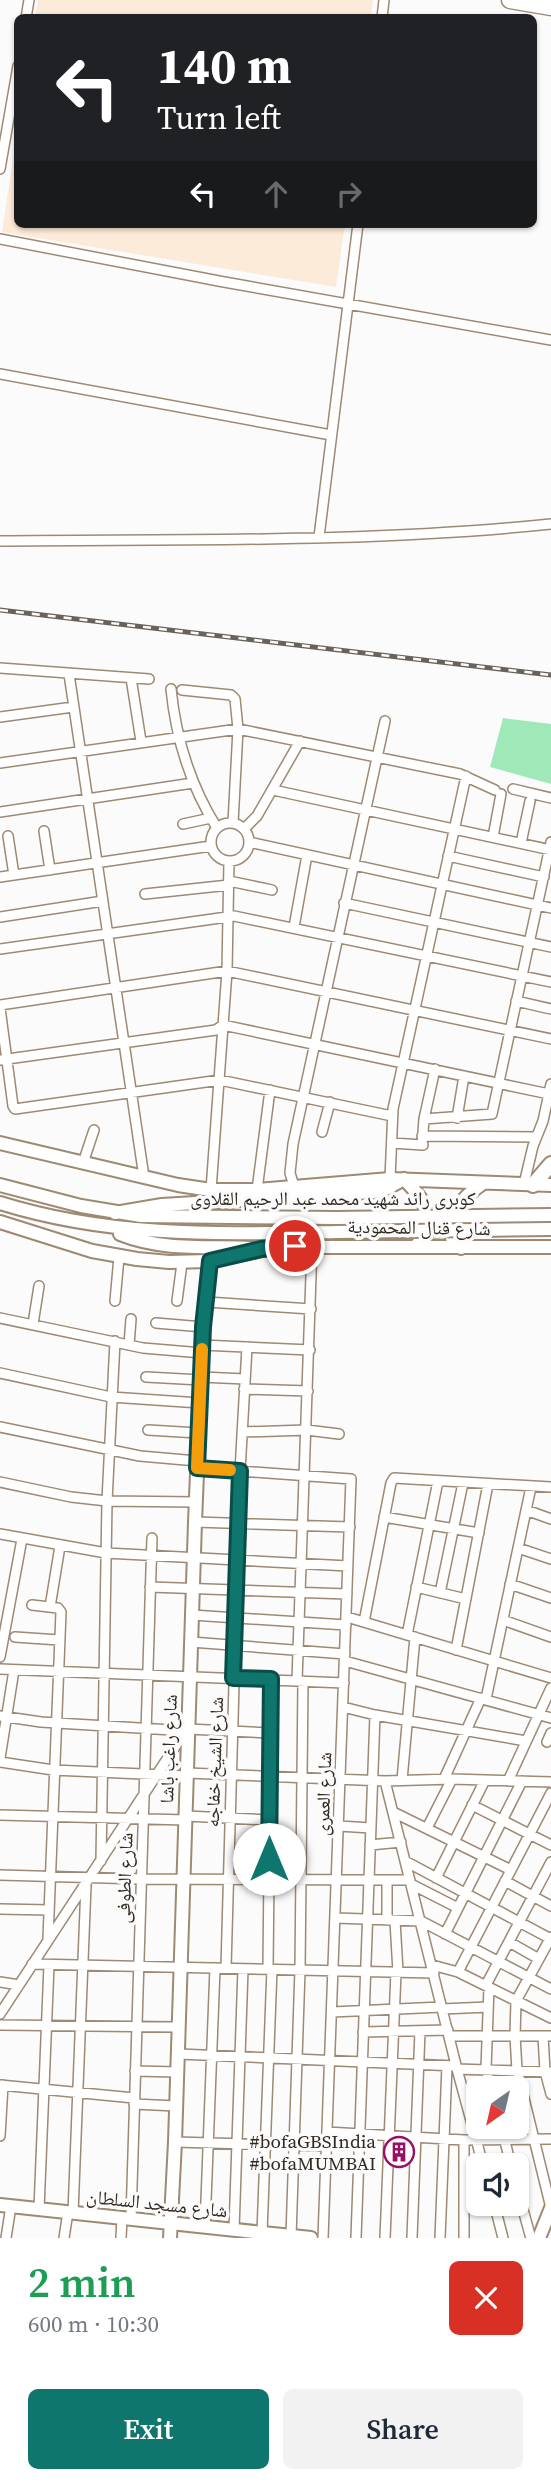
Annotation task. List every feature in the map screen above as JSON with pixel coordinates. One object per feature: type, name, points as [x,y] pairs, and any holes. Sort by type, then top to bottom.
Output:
[{"type":"highway","points":[[510,0],[551,8]]},
{"type":"main road","points":[[528,1185],[551,1164]]},
{"type":"street","points":[[0,169],[14,89]]},
{"type":"street","points":[[319,537],[358,228]]},
{"type":"street","points":[[0,239],[551,340]]},
{"type":"street","points":[[0,374],[331,435]]},
{"type":"street","points":[[0,541],[319,537],[486,530],[551,524]]},
{"type":"street","points":[[0,668],[149,679]]},
{"type":"street","points":[[69,674],[144,1177]]},
{"type":"street","points":[[131,678],[141,741]]},
{"type":"street","points":[[170,689],[177,736],[193,783],[217,828]]},
{"type":"street","points":[[182,690],[231,695],[235,699],[238,729],[233,823]]},
{"type":"street","points":[[0,717],[74,707]]},
{"type":"street","points":[[294,1186],[290,1166],[303,1096],[385,721]]},
{"type":"street","points":[[0,763],[238,729],[466,776],[498,792],[492,837]]},
{"type":"street","points":[[244,829],[257,816],[300,741]]},
{"type":"street","points":[[390,1180],[392,1116],[466,776]]},
{"type":"street","points":[[0,813],[193,783]]},
{"type":"street","points":[[513,789],[551,798]]},
{"type":"street","points":[[272,790],[550,847],[492,1115],[424,1119]]},
{"type":"street","points":[[521,843],[530,801]]},
{"type":"street","points":[[183,824],[211,818]]},
{"type":"street","points":[[233,823],[244,829],[249,842],[243,856],[229,861],[220,859],[211,846],[211,836],[217,828],[233,823]]},
{"type":"street","points":[[44,831],[50,870]]},
{"type":"street","points":[[8,836],[14,875]]},
{"type":"street","points":[[249,842],[551,908]]},
{"type":"street","points":[[0,877],[211,846]]},
{"type":"street","points":[[294,927],[307,855]]},
{"type":"street","points":[[449,856],[544,877]]},
{"type":"street","points":[[211,1190],[227,971],[229,861]]},
{"type":"street","points":[[145,894],[229,883],[272,890]]},
{"type":"street","points":[[0,917],[103,901]]},
{"type":"street","points":[[344,903],[551,947]]},
{"type":"street","points":[[0,948],[240,916],[551,982]]},
{"type":"street","points":[[392,1116],[220,1080],[18,1109],[13,1107],[4,1059],[0,1006],[227,971],[551,1039]]},
{"type":"street","points":[[516,1001],[551,1009]]},
{"type":"street","points":[[4,1059],[216,1030],[223,1025],[499,1083],[550,1089],[528,1185]]},
{"type":"street","points":[[422,1142],[435,1069]]},
{"type":"street","points":[[457,1118],[464,1076]]},
{"type":"street","points":[[257,1190],[270,1090]]},
{"type":"street","points":[[322,1132],[330,1102]]},
{"type":"street","points":[[83,1163],[94,1130]]},
{"type":"street","points":[[392,1143],[537,1137]]},
{"type":"street","points":[[0,1143],[178,1185],[211,1190],[257,1190],[404,1179],[551,1185]]},
{"type":"street","points":[[115,1213],[162,1205],[373,1192],[404,1179]]},
{"type":"street","points":[[404,1179],[420,1197],[427,1211],[428,1233],[416,1246]]},
{"type":"street","points":[[461,1248],[452,1238],[452,1215],[463,1199],[483,1183]]},
{"type":"street","name":"كوبرى رائد شهيد محمد عبد الرحيم القلاوى","points":[[0,1185],[115,1213],[168,1218],[337,1225],[551,1229]]},
{"type":"street","points":[[0,1203],[107,1228],[150,1244],[261,1249]]},
{"type":"street","name":"كوبرى رائد شهيد محمد عبد الرحيم القلاوى","points":[[107,1228],[170,1232],[551,1215]]},
{"type":"street","name":"شارع قنال المحمودية","points":[[0,1223],[119,1257],[182,1263],[210,1261],[261,1249],[312,1246],[551,1247]]},
{"type":"street","points":[[291,2236],[300,1970],[299,1650],[312,1246]]},
{"type":"street","points":[[115,1301],[119,1257]]},
{"type":"street","name":"شارع راغب باشا","points":[[170,2238],[195,1502],[203,1327],[210,1261]]},
{"type":"street","points":[[177,1301],[182,1263]]},
{"type":"street","points":[[33,1324],[39,1286]]},
{"type":"street","points":[[207,1302],[311,1309]]},
{"type":"street","points":[[0,1318],[129,1345],[310,1350]]},
{"type":"street","points":[[129,1345],[131,1319]]},
{"type":"street","points":[[156,1323],[203,1327]]},
{"type":"street","points":[[101,1861],[107,1501],[115,1341]]},
{"type":"street","name":"شارع الشيخ خفاجه","points":[[226,1968],[238,1523],[247,1347]]},
{"type":"street","points":[[0,1373],[111,1397],[200,1404]]},
{"type":"street","points":[[146,1377],[201,1378],[308,1391]]},
{"type":"street","points":[[0,1427],[197,1465],[305,1475]]},
{"type":"street","points":[[148,1430],[198,1433]]},
{"type":"street","points":[[242,1432],[307,1430],[339,1434]]},
{"type":"street","name":"شارع العمرى","points":[[305,1475],[350,1478],[323,2238]]},
{"type":"street","points":[[364,1622],[394,1478],[551,1488]]},
{"type":"street","points":[[402,1780],[416,1587],[438,1481]]},
{"type":"street","points":[[0,1482],[71,1497],[107,1501],[195,1502]]},
{"type":"street","points":[[440,1593],[463,1483]]},
{"type":"street","points":[[456,1650],[488,1485]]},
{"type":"street","points":[[427,1828],[466,1731],[483,1699],[494,1661],[531,1487]]},
{"type":"street","points":[[526,1510],[551,1518]]},
{"type":"street","points":[[384,1517],[479,1533]]},
{"type":"street","points":[[195,1522],[350,1527]]},
{"type":"street","points":[[0,1534],[106,1553],[348,1566]]},
{"type":"street","name":"شارع الطوفى","points":[[121,2238],[126,2219],[134,2101],[152,1538]]},
{"type":"street","points":[[0,1657],[3,1626],[22,1539]]},
{"type":"street","points":[[50,1607],[60,1546]]},
{"type":"street","points":[[518,1548],[551,1559]]},
{"type":"street","points":[[510,1584],[551,1598]]},
{"type":"street","points":[[150,1587],[347,1594]]},
{"type":"street","points":[[416,1587],[466,1599]]},
{"type":"street","points":[[32,1605],[59,1609],[61,1612],[48,1939]]},
{"type":"street","points":[[192,1615],[300,1622],[364,1622],[551,1678]]},
{"type":"street","points":[[503,1620],[551,1637]]},
{"type":"street","points":[[15,1637],[59,1640]]},
{"type":"street","points":[[191,1642],[299,1650],[345,1657],[411,1680],[551,1718]]},
{"type":"street","points":[[0,1669],[344,1683]]},
{"type":"street","points":[[14,1670],[3,1717],[0,1760],[53,1770],[156,1775],[551,1782]]},
{"type":"street","points":[[270,2235],[265,2144],[270,1969],[271,1679]]},
{"type":"street","points":[[508,1781],[551,1688]]},
{"type":"street","points":[[343,1707],[526,1741]]},
{"type":"street","points":[[356,2238],[375,1715]]},
{"type":"street","points":[[3,1717],[103,1726],[270,1733]]},
{"type":"street","points":[[0,2014],[187,1730]]},
{"type":"street","points":[[436,1878],[485,1780]]},
{"type":"street","points":[[385,1781],[433,1969],[454,2067],[466,2105]]},
{"type":"street","points":[[445,1934],[522,1781]]},
{"type":"street","points":[[458,1972],[551,1793]]},
{"type":"street","points":[[472,1805],[551,1846]]},
{"type":"street","points":[[393,1812],[511,1870]]},
{"type":"street","points":[[0,1815],[269,1820]]},
{"type":"street","points":[[339,1826],[371,1828]]},
{"type":"street","points":[[370,1845],[401,1842]]},
{"type":"street","points":[[405,1861],[551,1938],[516,2001],[517,2070],[551,2208],[541,2230]]},
{"type":"street","points":[[488,2076],[487,1986],[551,1862]]},
{"type":"street","points":[[0,1875],[88,1881],[184,1878],[387,1880],[411,1882],[458,1908]]},
{"type":"street","points":[[385,2238],[397,1972],[387,1880]]},
{"type":"street","points":[[64,2238],[70,2212],[79,2093],[88,1881]]},
{"type":"street","points":[[505,1881],[551,1906]]},
{"type":"street","points":[[0,1909],[49,1909]]},
{"type":"street","points":[[335,1918],[421,1921],[551,1989]]},
{"type":"street","points":[[509,1942],[539,1959]]},
{"type":"street","points":[[32,1964],[397,1972],[433,1969],[458,1972],[551,2018]]},
{"type":"street","points":[[39,2209],[49,1965]]},
{"type":"street","points":[[211,2231],[208,2143],[215,1968]]},
{"type":"street","points":[[234,2230],[243,1969]]},
{"type":"street","points":[[0,1982],[19,1985]]},
{"type":"street","points":[[332,2011],[488,2007]]},
{"type":"street","points":[[0,2025],[178,2027]]},
{"type":"street","points":[[363,2032],[421,2031],[487,2036],[547,2036],[551,2094]]},
{"type":"street","points":[[412,2238],[421,2031]]},
{"type":"street","points":[[178,2054],[548,2071]]},
{"type":"street","points":[[440,2238],[444,2139],[454,2067]]},
{"type":"street","points":[[135,2071],[177,2072]]},
{"type":"street","points":[[0,2136],[1,2085],[176,2106]]},
{"type":"street","points":[[327,2132],[477,2139],[480,2153]]},
{"type":"street","points":[[505,2139],[508,2153]]},
{"type":"street","points":[[529,2139],[551,2139]]},
{"type":"street","points":[[464,2140],[464,2238]]},
{"type":"street","points":[[175,2142],[327,2146]]},
{"type":"street","points":[[5,2206],[6,2238]]},
{"type":"street","name":"شارع مسجد السلطان","points":[[5,2206],[171,2223],[211,2231],[234,2230],[311,2238]]},
{"type":"street","points":[[529,2208],[541,2230]]},
{"type":"street","points":[[497,2216],[503,2238]]},
{"type":"shaded area","points":[[38,0],[373,0],[371,14],[36,14]]},
{"type":"shaded area","points":[[14,152],[14,228],[344,228],[336,287],[2,232]]},
{"type":"green space","points":[[503,718],[551,724],[551,784],[490,767]]},
{"type":"railway","points":[[0,610],[551,675]]},
{"type":"slow traffic","points":[[202,1349],[197,1468],[230,1470]]},
{"type":"place","name":"#bofaGBSIndia #bofaMUMBAI","points":[[399,2152]]},
{"type":"route","points":[[269,1859],[271,1679],[233,1678],[240,1471],[197,1468],[203,1327],[210,1261],[261,1249],[295,1246]]}]
